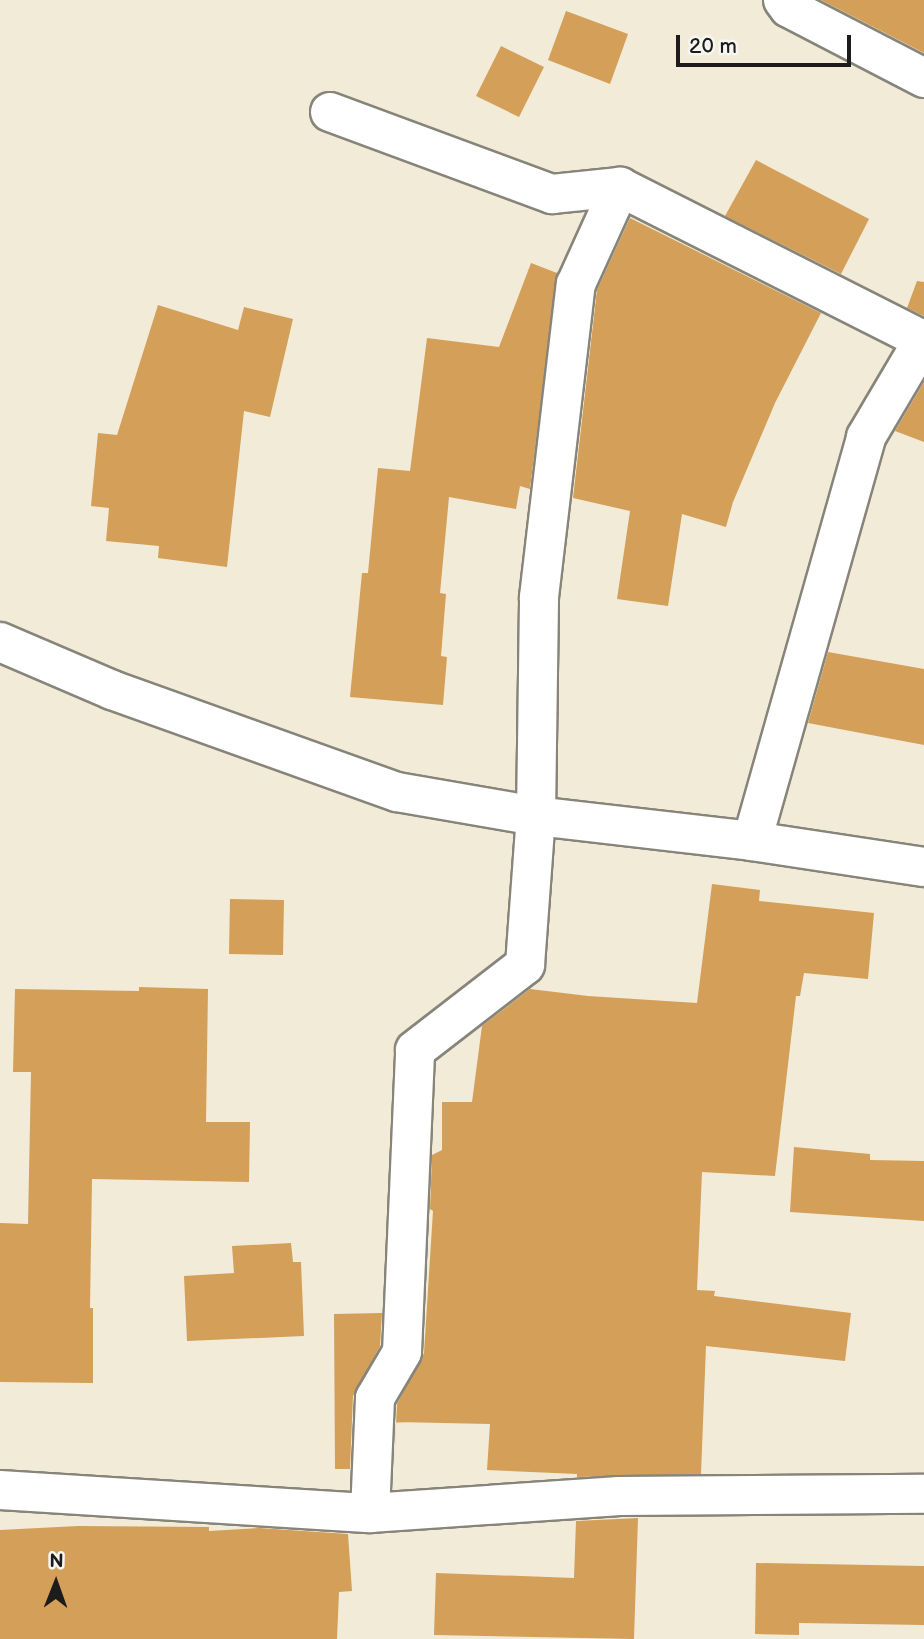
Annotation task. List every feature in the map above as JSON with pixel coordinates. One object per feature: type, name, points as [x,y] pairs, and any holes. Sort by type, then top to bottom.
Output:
[{"type":"street","points":[[783,0],[789,8],[924,78]]},
{"type":"street","points":[[330,111],[552,194],[620,187],[924,339],[866,437],[752,841]]},
{"type":"street","points":[[370,1513],[375,1398],[402,1352],[415,1050],[525,965],[536,816],[540,597],[576,284],[620,187]]},
{"type":"street","points":[[0,642],[112,690],[397,792],[536,816],[752,841],[924,867]]},
{"type":"street","points":[[0,1490],[370,1513],[619,1496],[924,1494]]},
{"type":"building","points":[[821,0],[924,0],[924,53]]},
{"type":"building","points":[[566,11],[628,34],[610,84],[548,60]]},
{"type":"building","points":[[501,46],[544,67],[519,117],[476,96]]},
{"type":"building","points":[[756,160],[869,219],[841,274],[725,216]]},
{"type":"building","points":[[630,218],[821,313],[775,403],[733,502],[726,527],[682,514],[668,606],[617,599],[630,511],[573,498],[597,290]]},
{"type":"building","points":[[531,263],[557,273],[530,489],[520,486],[516,509],[449,497],[440,593],[446,594],[441,656],[447,657],[443,705],[350,697],[362,573],[368,573],[378,468],[410,471],[427,338],[499,347]]},
{"type":"building","points":[[917,281],[924,282],[924,316],[907,308]]},
{"type":"building","points":[[158,305],[238,330],[244,307],[293,319],[270,417],[244,411],[227,567],[158,558],[159,546],[106,541],[109,508],[91,506],[98,433],[117,435]]},
{"type":"building","points":[[924,382],[924,442],[895,431]]},
{"type":"building","points":[[828,652],[924,669],[924,745],[808,723]]},
{"type":"building","points":[[712,884],[760,890],[759,901],[874,913],[868,979],[804,973],[800,996],[796,996],[775,1176],[702,1172],[697,1290],[715,1291],[714,1296],[851,1313],[845,1361],[706,1346],[701,1474],[577,1477],[577,1474],[487,1470],[490,1424],[396,1422],[397,1404],[424,1353],[433,1211],[430,1209],[432,1155],[442,1150],[442,1102],[472,1102],[482,1026],[530,989],[588,996],[697,1003]]},
{"type":"building","points":[[230,899],[284,900],[283,955],[229,954]]},
{"type":"building","points":[[139,987],[208,989],[206,1122],[250,1122],[249,1182],[92,1179],[90,1308],[93,1308],[93,1383],[0,1382],[0,1223],[28,1224],[31,1072],[13,1072],[15,989],[139,991]]},
{"type":"building","points":[[794,1147],[870,1154],[870,1160],[924,1161],[924,1221],[790,1212]]},
{"type":"building","points":[[291,1243],[293,1262],[301,1262],[304,1336],[187,1341],[184,1276],[234,1273],[232,1246]]},
{"type":"building","points":[[382,1313],[380,1346],[353,1396],[350,1469],[335,1469],[334,1314]]},
{"type":"building","points":[[638,1518],[634,1639],[434,1635],[436,1573],[574,1578],[576,1521]]},
{"type":"building","points":[[78,1526],[209,1527],[209,1531],[259,1528],[348,1534],[352,1591],[339,1592],[337,1639],[0,1639],[0,1530]]},
{"type":"building","points":[[756,1563],[924,1566],[924,1625],[799,1623],[799,1635],[755,1634]]}]
